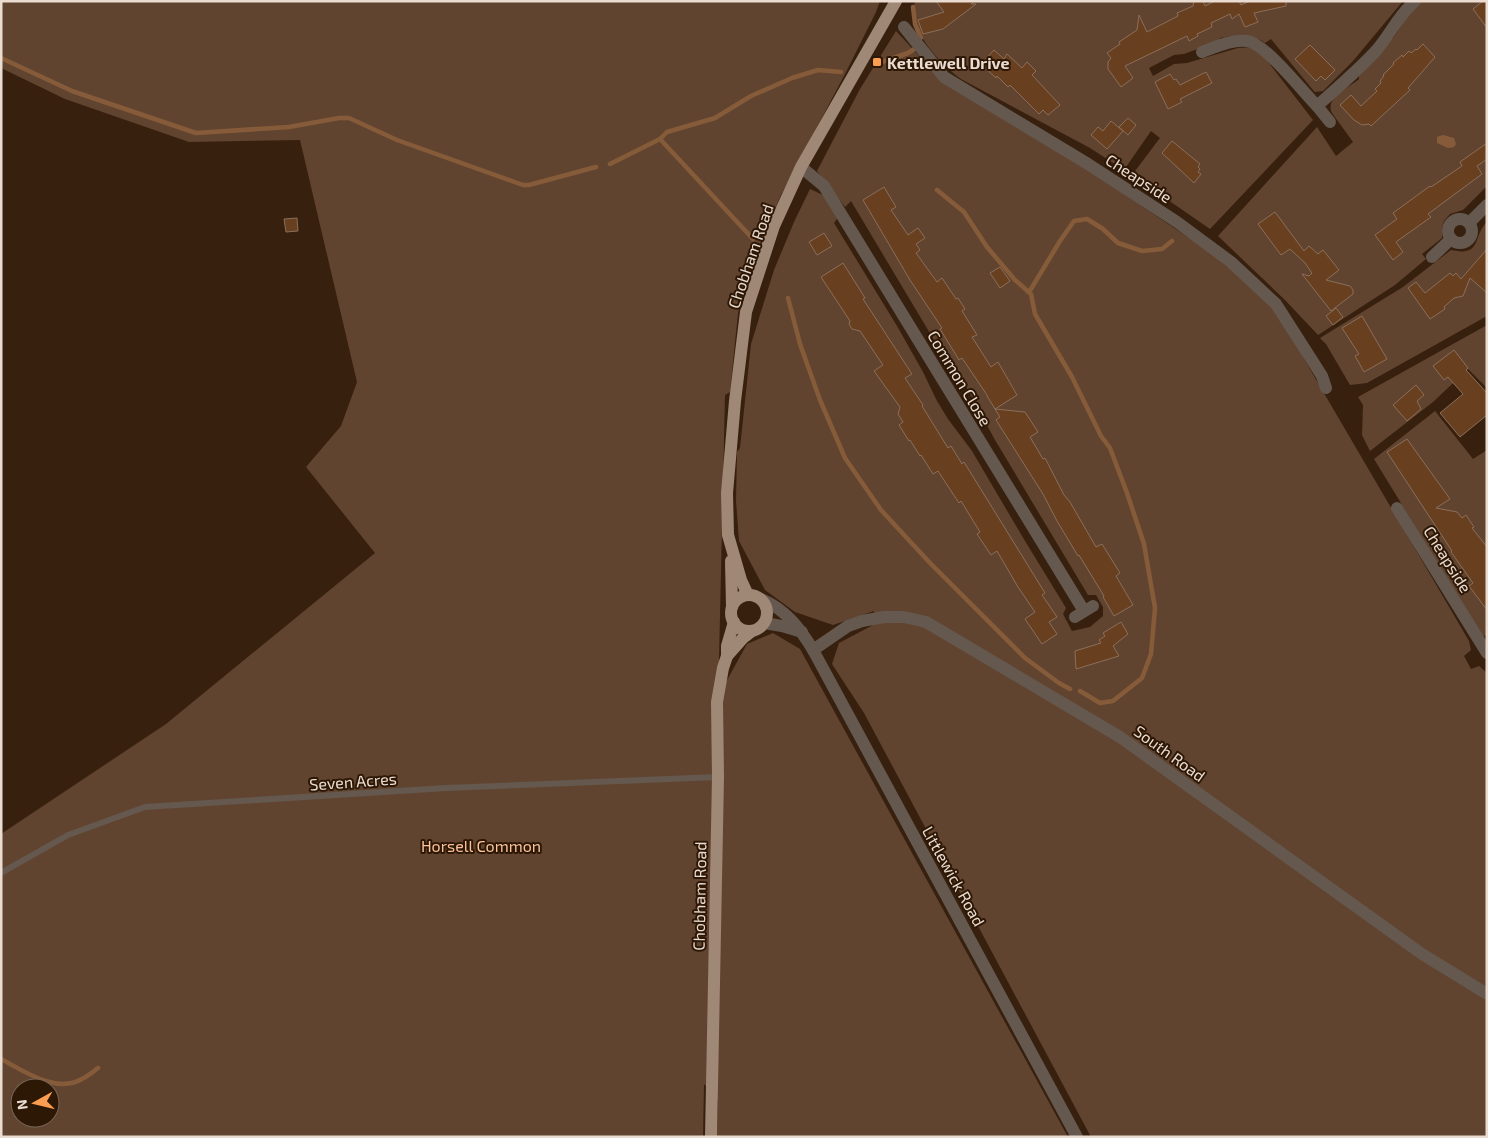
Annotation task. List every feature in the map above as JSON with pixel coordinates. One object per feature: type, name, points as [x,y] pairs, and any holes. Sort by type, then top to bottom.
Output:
[{"type":"main road","name":"Chobham Road","points":[[748,595],[731,550],[728,536],[727,494],[735,401],[746,312],[774,226],[801,167],[894,3]]},
{"type":"main road","name":"Chobham Road","points":[[731,550],[732,606]]},
{"type":"main road","points":[[748,595],[761,599],[767,609],[767,617],[764,623],[761,627],[752,631],[741,629],[731,616],[732,606],[736,601],[742,596],[748,595]]},
{"type":"main road","name":"Chobham Road","points":[[727,656],[726,646],[734,622]]},
{"type":"main road","name":"Chobham Road","points":[[711,1137],[718,777],[717,702],[727,656],[752,631]]},
{"type":"street","points":[[1317,106],[1374,53],[1392,31],[1406,8],[1415,1]]},
{"type":"street","name":"Cheapside","points":[[904,27],[944,77],[1096,169],[1177,222],[1231,262],[1276,304],[1322,376],[1326,388]]},
{"type":"street","points":[[1202,52],[1231,42],[1253,42],[1271,56],[1330,122]]},
{"type":"street","name":"Common Close","points":[[801,167],[824,186],[1084,612]]},
{"type":"street","points":[[1432,257],[1451,239],[1448,233],[1450,224],[1458,218],[1463,218],[1470,222],[1487,204]]},
{"type":"street","name":"Cheapside","points":[[1397,508],[1487,653]]},
{"type":"street","name":"Littlewick Road","points":[[761,599],[770,602],[788,616],[802,632],[1076,1137]]},
{"type":"street","name":"South Road","points":[[812,650],[848,626],[862,621],[884,617],[904,617],[926,622],[1120,737],[1422,954],[1487,994]]},
{"type":"street","points":[[764,623],[802,632]]},
{"type":"lane","name":"Seven Acres","points":[[3,873],[68,835],[145,807],[446,788],[718,777]]},
{"type":"green space","name":"Horsell Common","points":[[1,1],[880,1],[845,74],[781,195],[754,258],[738,313],[730,392],[725,395],[719,660],[726,682],[747,644],[773,633],[800,649],[1068,1137],[717,1137],[718,1100],[704,1084],[703,1137],[1,1137],[1,834],[166,724],[375,553],[306,467],[341,426],[357,382],[300,140],[189,142],[65,99],[1,68]]},
{"type":"green space","points":[[916,1],[1403,1],[1353,61],[1323,91],[1315,92],[1271,39],[1265,43],[1261,40],[1245,37],[1232,38],[1230,36],[1220,38],[1219,41],[1184,54],[1174,55],[1149,68],[1153,76],[1174,64],[1187,63],[1238,48],[1253,47],[1265,58],[1313,120],[1210,229],[1132,175],[1160,138],[1151,131],[1124,170],[1090,148],[961,79],[942,63],[925,42],[918,27],[914,4]]},
{"type":"green space","points":[[1420,1],[1487,1],[1487,186],[1463,210],[1450,214],[1444,221],[1442,238],[1422,254],[1426,259],[1395,285],[1318,335],[1285,300],[1218,236],[1317,127],[1336,156],[1353,142],[1332,113],[1332,102],[1335,97],[1359,79],[1359,76],[1394,37]]},
{"type":"green space","points":[[896,31],[938,76],[1081,165],[1226,263],[1273,306],[1469,641],[1471,650],[1464,656],[1471,669],[1479,666],[1487,673],[1487,1137],[1091,1137],[864,713],[832,664],[839,643],[875,624],[874,611],[833,625],[795,612],[765,590],[739,541],[736,501],[737,452],[740,448],[751,344],[774,270],[810,189],[823,195],[839,216],[834,223],[897,326],[937,401],[972,451],[1066,608],[1063,614],[1072,631],[1090,627],[1103,616],[1103,607],[1096,595],[1088,595],[995,440],[964,383],[940,350],[851,201],[845,207],[817,171],[860,89]]},
{"type":"green space","points":[[1487,222],[1487,316],[1367,383],[1350,385],[1326,344],[1320,338],[1403,287],[1451,250],[1468,251],[1475,244],[1482,228]]},
{"type":"green space","points":[[1487,325],[1487,388],[1468,369],[1433,402],[1370,451],[1362,435],[1363,405],[1358,397]]},
{"type":"green space","points":[[1435,411],[1473,459],[1487,450],[1487,634],[1483,637],[1374,459]]},
{"type":"shaded area","points":[[1443,135],[1454,138],[1456,144],[1454,147],[1448,148],[1437,143],[1437,137]]},
{"type":"building","points":[[936,1],[974,1],[971,4],[976,4],[943,29],[923,34],[918,20],[944,12]]},
{"type":"building","points":[[1194,1],[1203,1],[1205,6],[1215,1],[1239,1],[1241,5],[1250,1],[1286,1],[1286,6],[1254,13],[1258,22],[1245,27],[1239,14],[1232,19],[1230,14],[1211,23],[1212,27],[1197,34],[1198,36],[1189,41],[1187,36],[1125,66],[1133,78],[1121,87],[1108,69],[1108,62],[1111,58],[1107,53],[1137,30],[1139,15],[1147,32],[1178,16],[1177,13],[1193,6]]},
{"type":"building","points":[[1483,1],[1487,1],[1487,28],[1473,9]]},
{"type":"building","points":[[1423,44],[1435,57],[1408,88],[1410,90],[1371,126],[1369,124],[1362,125],[1354,120],[1340,105],[1351,95],[1361,106],[1377,91],[1375,89],[1381,83],[1383,75],[1393,63],[1402,55],[1403,57],[1409,51],[1411,53],[1417,50]]},
{"type":"building","points":[[1310,45],[1335,70],[1325,80],[1321,76],[1316,81],[1295,59]]},
{"type":"building","points":[[994,50],[1004,59],[1007,54],[1022,68],[1027,62],[1036,71],[1032,75],[1060,105],[1048,115],[1043,110],[1039,114],[1010,85],[1008,87],[981,64]]},
{"type":"building","points":[[1206,72],[1212,83],[1180,99],[1182,102],[1168,109],[1155,82],[1170,74],[1180,85]]},
{"type":"building","points":[[1128,118],[1136,125],[1128,135],[1119,127]]},
{"type":"building","points":[[1111,121],[1123,131],[1107,149],[1091,135],[1098,127],[1103,131]]},
{"type":"building","points":[[1172,141],[1200,164],[1198,172],[1201,174],[1194,183],[1162,153]]},
{"type":"building","points":[[1487,143],[1487,159],[1477,166],[1482,174],[1428,214],[1431,217],[1396,242],[1403,252],[1393,260],[1375,235],[1397,219],[1393,213],[1462,166],[1460,162]]},
{"type":"building","points":[[884,187],[896,207],[891,210],[908,235],[918,228],[925,238],[916,244],[920,250],[916,253],[937,282],[942,278],[956,299],[958,298],[965,309],[962,311],[977,335],[972,337],[991,367],[998,362],[1017,395],[995,409],[962,358],[959,360],[940,329],[942,328],[910,280],[863,200]]},
{"type":"building","points":[[1275,212],[1304,251],[1309,246],[1318,254],[1323,250],[1339,270],[1326,280],[1350,286],[1353,290],[1353,294],[1331,311],[1302,274],[1309,276],[1312,273],[1305,263],[1290,249],[1281,255],[1258,224]]},
{"type":"building","points":[[297,218],[298,231],[286,232],[284,219]]},
{"type":"building","points":[[824,233],[832,246],[817,255],[809,242]]},
{"type":"building","points":[[1487,249],[1487,293],[1470,278],[1463,296],[1454,298],[1444,307],[1445,309],[1430,319],[1408,288],[1416,282],[1425,293],[1450,273],[1453,276],[1456,273],[1461,279]]},
{"type":"building","points":[[843,263],[865,298],[863,299],[912,374],[905,378],[922,406],[948,448],[951,446],[962,464],[964,462],[1045,593],[1042,595],[1057,617],[1049,622],[1057,634],[1042,644],[1025,619],[1035,612],[997,551],[991,555],[977,534],[980,532],[961,501],[959,503],[938,471],[933,474],[909,441],[899,425],[903,422],[898,414],[900,407],[874,371],[883,365],[860,331],[852,329],[849,324],[850,321],[821,277]]},
{"type":"building","points":[[1000,267],[1010,281],[1000,288],[990,273]]},
{"type":"building","points":[[1336,308],[1343,317],[1333,325],[1326,316]]},
{"type":"building","points":[[1362,316],[1387,359],[1364,372],[1355,356],[1359,354],[1342,328]]},
{"type":"building","points":[[1454,350],[1468,368],[1466,370],[1487,393],[1487,415],[1460,437],[1440,413],[1463,394],[1448,377],[1444,380],[1433,366]]},
{"type":"building","points":[[1416,385],[1424,395],[1417,401],[1421,409],[1407,421],[1393,405]]},
{"type":"building","points":[[995,409],[1025,412],[1038,432],[1030,437],[1043,459],[1045,458],[1064,495],[1096,547],[1102,544],[1120,573],[1116,576],[1133,605],[1114,616],[1043,494],[996,420],[1000,417]]},
{"type":"building","points":[[1407,439],[1450,499],[1436,508],[1457,512],[1462,518],[1466,515],[1474,527],[1472,528],[1487,547],[1487,610],[1469,586],[1473,583],[1387,452]]},
{"type":"building","points":[[1121,622],[1128,634],[1113,646],[1119,656],[1076,669],[1075,651],[1101,643],[1099,640],[1105,636],[1103,633]]},
{"type":"waterway","points":[[913,7],[915,24],[921,38]]},
{"type":"waterway","points":[[879,63],[908,53],[916,48]]},
{"type":"waterway","points":[[1,58],[72,91],[196,133],[289,127],[349,118],[397,140],[523,185],[596,167]]},
{"type":"waterway","points":[[610,164],[660,139],[667,132],[715,118],[751,96],[792,78],[818,70],[841,72]]},
{"type":"waterway","points":[[660,139],[753,239]]},
{"type":"waterway","points":[[937,190],[964,212],[987,247],[1015,280],[1031,294],[1035,314],[1072,377],[1101,436],[1110,448],[1144,544],[1155,608],[1151,654],[1142,678],[1113,701],[1100,703],[1080,691]]},
{"type":"waterway","points":[[1028,292],[1074,221],[1087,219],[1103,229],[1118,243],[1142,251],[1162,249],[1172,241]]},
{"type":"waterway","points":[[788,298],[800,344],[820,400],[845,458],[881,510],[930,563],[1025,658],[1070,689]]},
{"type":"waterway","points":[[1,1059],[30,1075],[62,1084],[82,1079],[98,1068]]},
{"type":"place","name":"Kettlewell Drive","points":[[877,62]]}]
